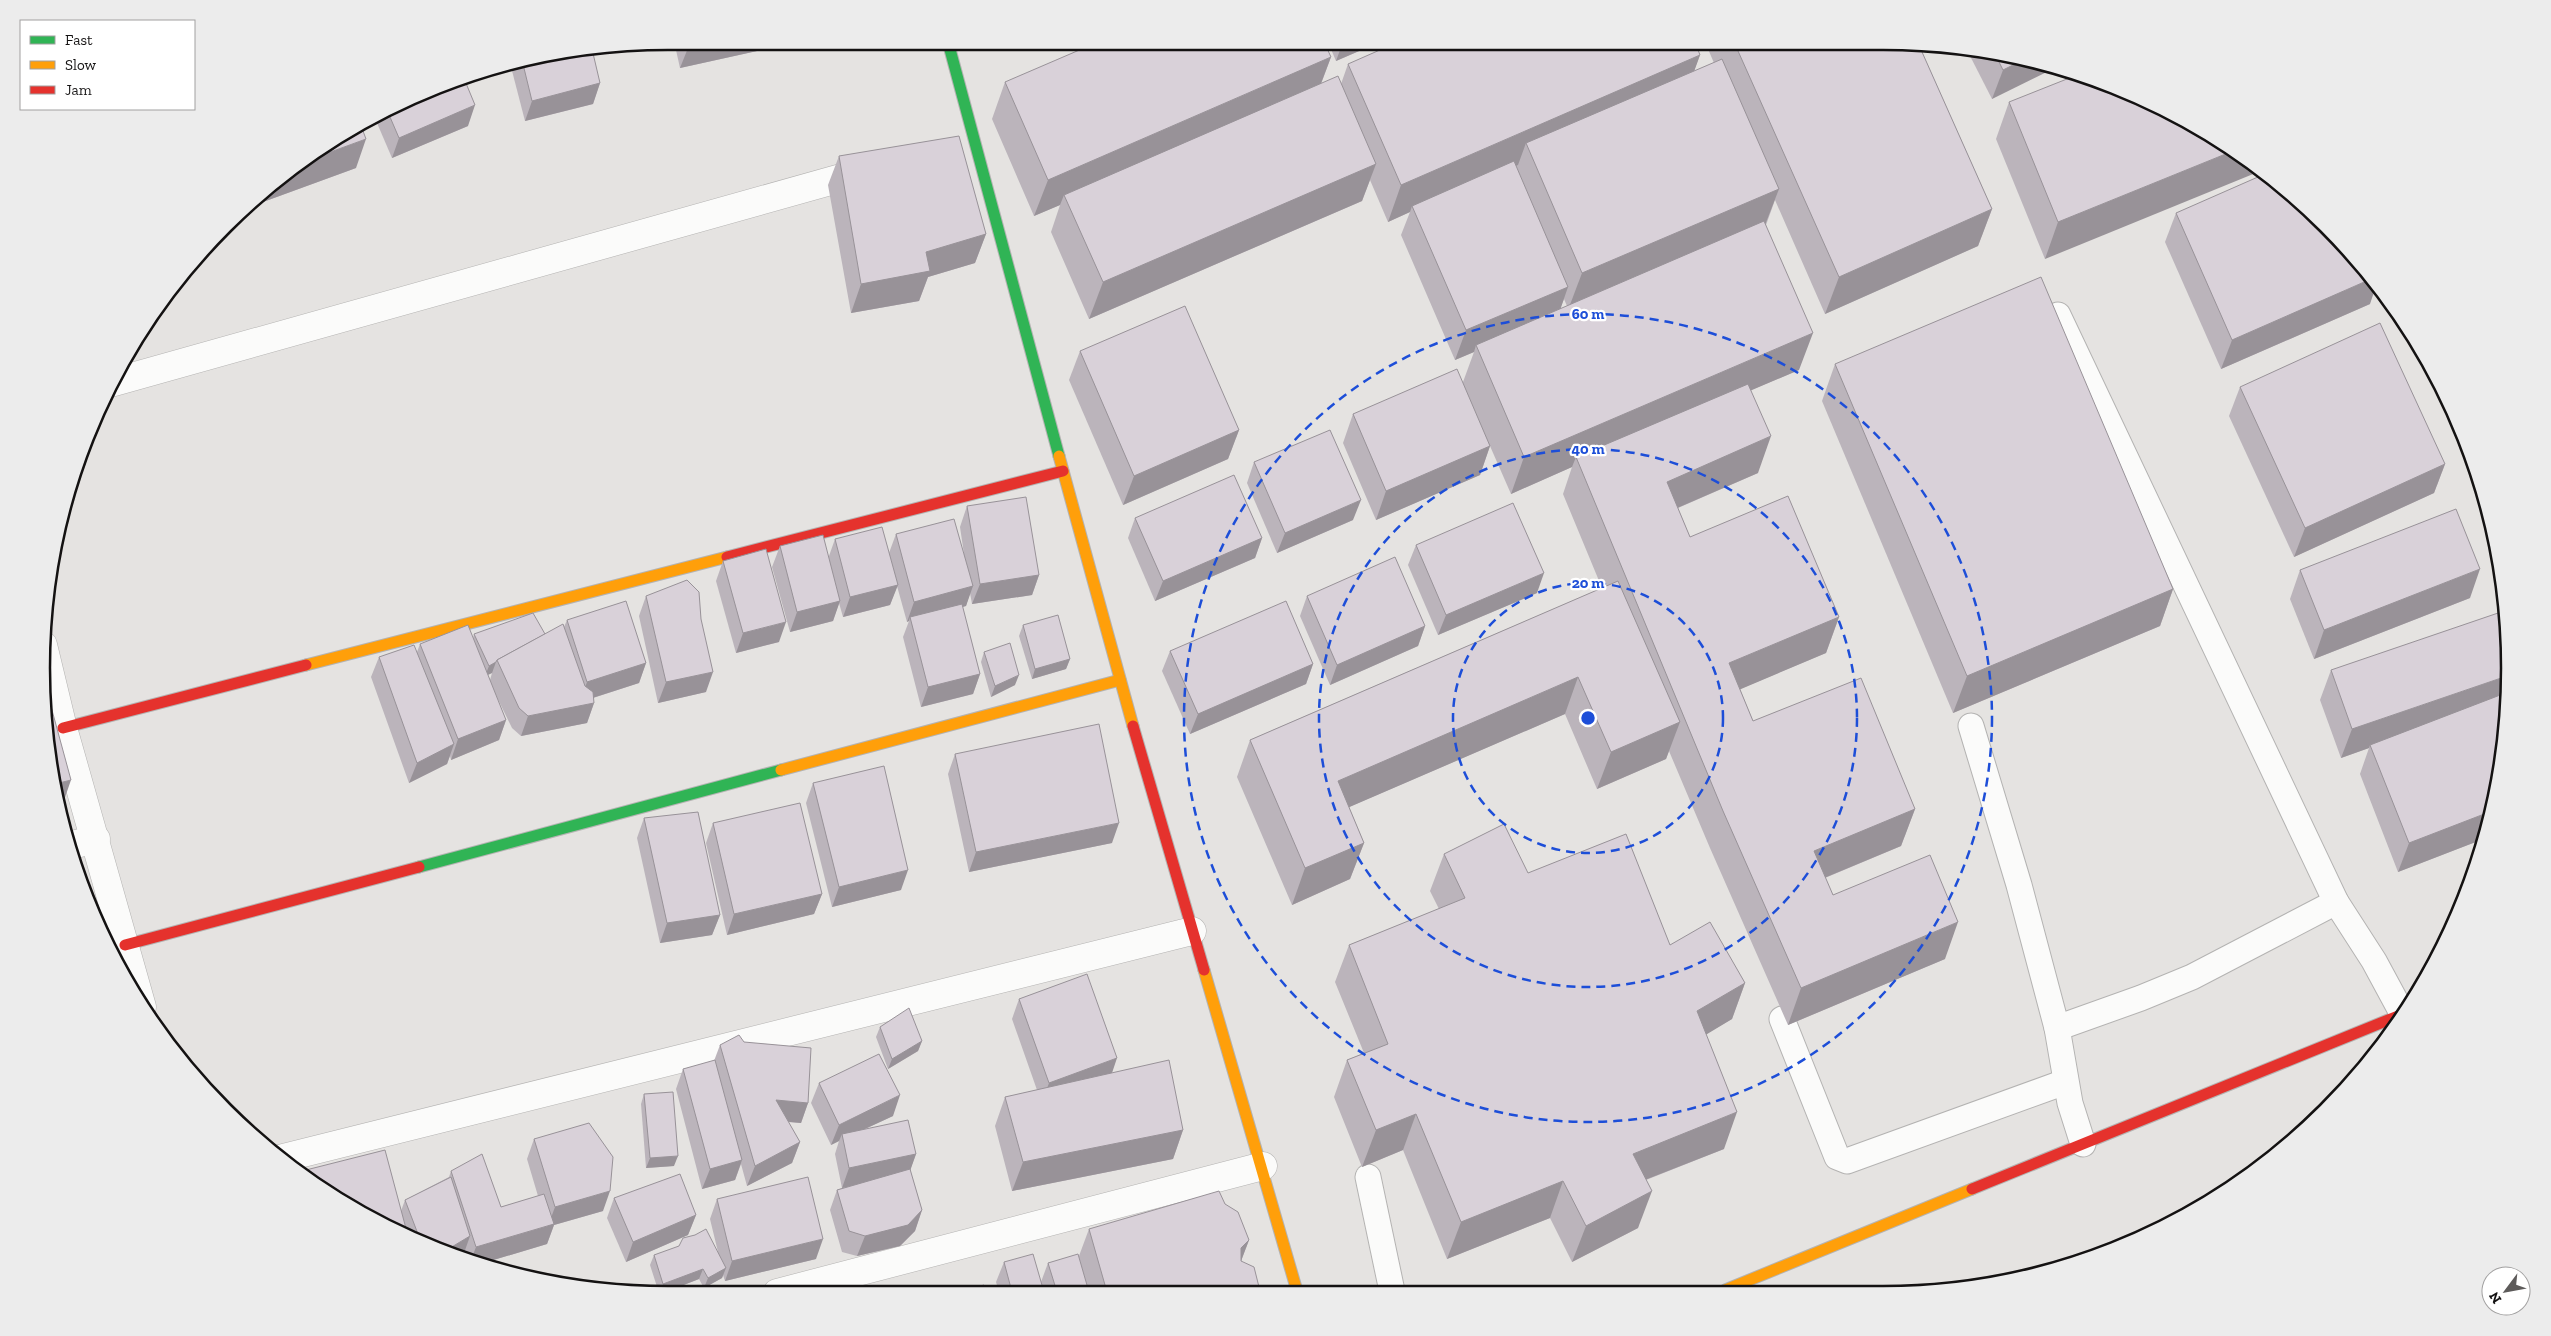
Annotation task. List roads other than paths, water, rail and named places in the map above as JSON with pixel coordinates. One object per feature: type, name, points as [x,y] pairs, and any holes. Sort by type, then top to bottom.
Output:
[{"type":"street","points":[[949,50],[964,143],[1063,471],[1120,680],[1192,931],[1263,1166],[1296,1286]]},
{"type":"street","points":[[122,380],[888,165]]},
{"type":"street","points":[[63,728],[1063,471]]},
{"type":"street","points":[[50,675],[63,728],[135,980]]},
{"type":"street","points":[[125,945],[1120,680]]},
{"type":"street","points":[[76,844],[96,839]]},
{"type":"street","points":[[290,1156],[1192,931]]},
{"type":"street","points":[[1736,1286],[2391,1019]]},
{"type":"street","points":[[803,1286],[1263,1166]]},
{"type":"lane","points":[[2058,315],[2336,902],[2374,961],[2399,1008]]},
{"type":"lane","points":[[1971,726],[2019,885],[2057,1028],[2065,1082],[2084,1144]]},
{"type":"lane","points":[[2057,1028],[2141,998],[2192,977],[2336,902]]},
{"type":"lane","points":[[1782,1019],[1837,1157],[1847,1161],[2065,1082]]},
{"type":"lane","points":[[1368,1177],[1391,1286]]}]
